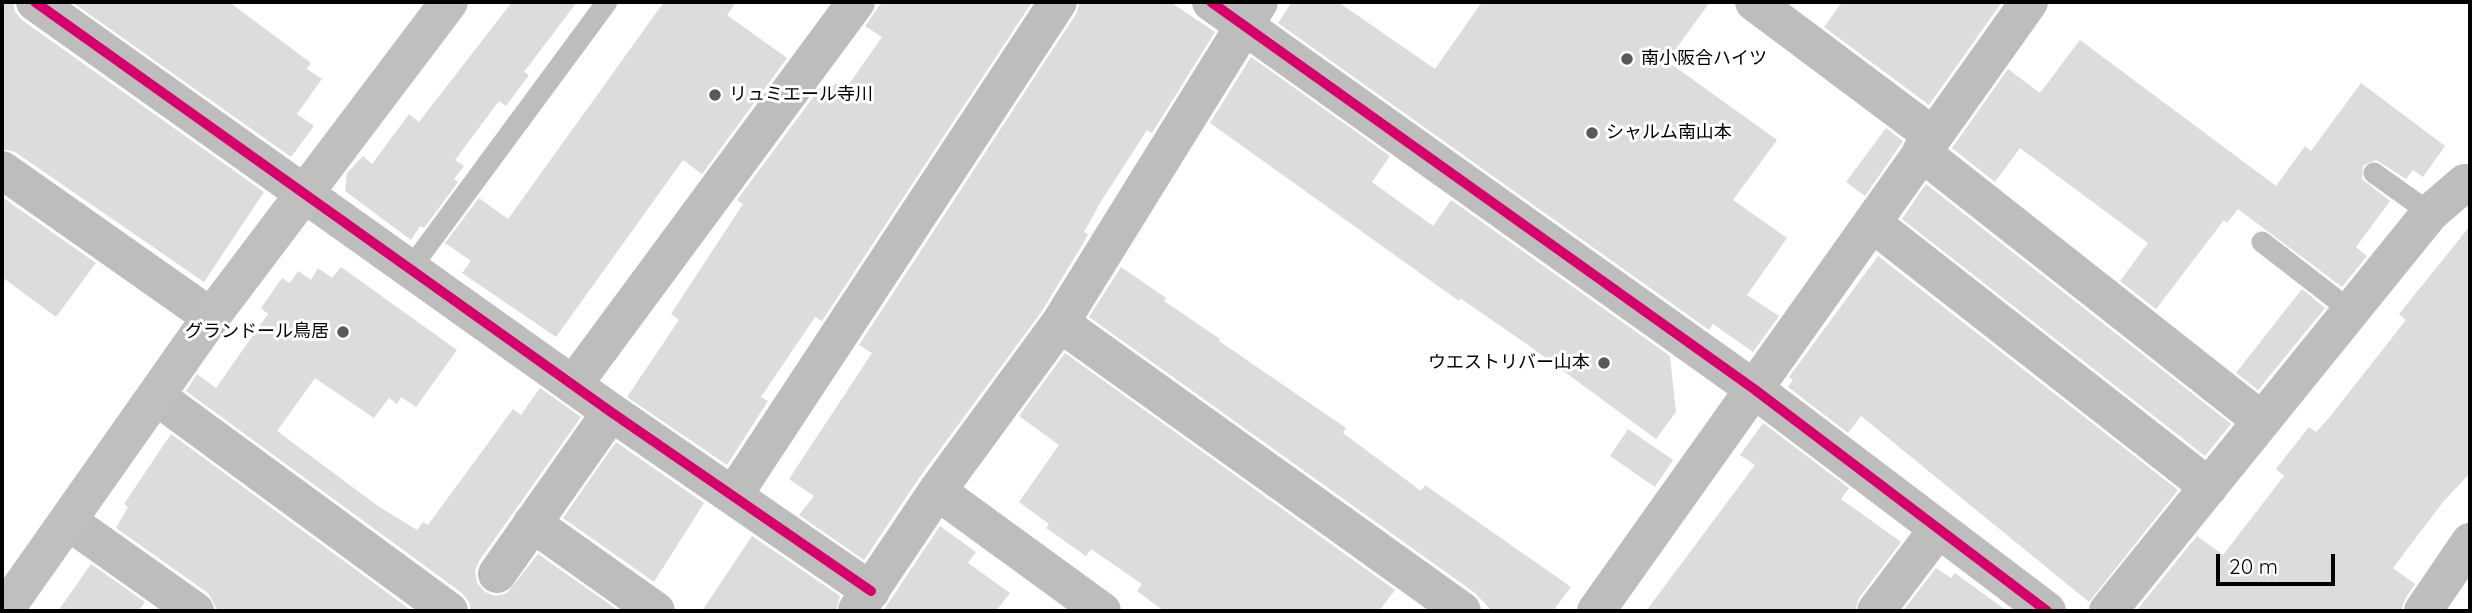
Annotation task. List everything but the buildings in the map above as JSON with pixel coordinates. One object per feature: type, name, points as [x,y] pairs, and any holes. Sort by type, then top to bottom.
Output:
[{"type":"street","points":[[35,2],[733,496],[863,601],[937,491],[1060,323],[1252,13]]},
{"type":"street","points":[[4,611],[211,317],[449,2]]},
{"type":"street","points":[[573,385],[856,2]]},
{"type":"street","points":[[733,496],[1058,2]]},
{"type":"street","points":[[1211,2],[1252,13],[2047,611]]},
{"type":"street","points":[[1754,2],[2262,421]]},
{"type":"street","points":[[1596,611],[2029,2]]},
{"type":"street","points":[[2,170],[211,317]]},
{"type":"street","points":[[2108,611],[2430,213],[2465,183],[2470,187]]},
{"type":"street","points":[[1872,223],[2208,487]]},
{"type":"street","points":[[1060,323],[1462,611]]},
{"type":"street","points":[[156,396],[449,611]]},
{"type":"street","points":[[497,574],[611,412]]},
{"type":"street","points":[[937,491],[1102,611]]},
{"type":"street","points":[[68,521],[195,611]]},
{"type":"street","points":[[532,523],[656,611]]},
{"type":"street","points":[[1876,611],[1938,529]]},
{"type":"street","points":[[2423,611],[2466,556]]},
{"type":"lane","points":[[410,269],[607,2]]},
{"type":"lane","points":[[2374,173],[2430,213]]},
{"type":"lane","points":[[2262,242],[2351,311]]},
{"type":"cycle path","points":[[35,2],[611,412],[871,591]]},
{"type":"cycle path","points":[[1211,2],[1754,389],[2047,611]]},
{"type":"place","name":"南小阪合ハイツ","points":[[1627,59]]},
{"type":"place","name":"リュミエール寺川","points":[[715,95]]},
{"type":"place","name":"シャルム南山本","points":[[1592,133]]},
{"type":"place","name":"グランドール鳥居","points":[[343,332]]},
{"type":"place","name":"ウエストリバー山本","points":[[1604,363]]}]
